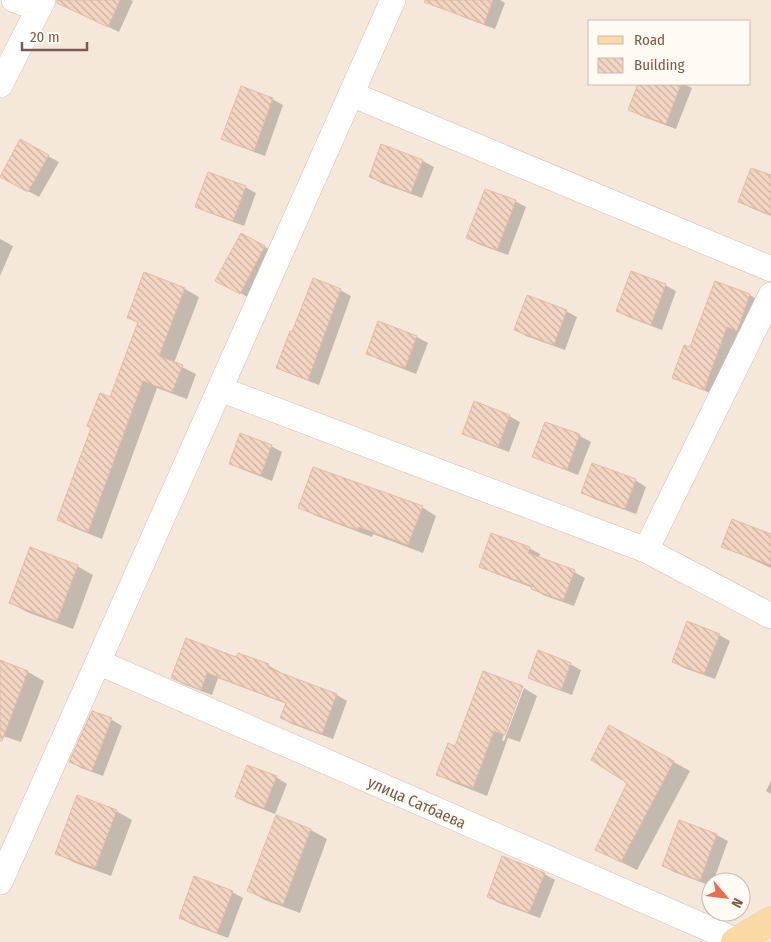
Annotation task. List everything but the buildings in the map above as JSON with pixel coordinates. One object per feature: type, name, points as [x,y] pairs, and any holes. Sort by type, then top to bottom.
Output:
[{"type":"main road","points":[[736,942],[771,921]]},
{"type":"street","points":[[0,85],[41,4],[14,0]]},
{"type":"street","points":[[0,882],[393,0]]},
{"type":"street","points":[[351,94],[771,269]]},
{"type":"street","points":[[646,550],[771,295]]},
{"type":"street","points":[[220,389],[646,550],[771,616]]},
{"type":"street","name":"улица Сатбаева","points":[[98,662],[736,942]]},
{"type":"shaded area","points":[[0,0],[771,0],[771,942],[0,942]]}]
